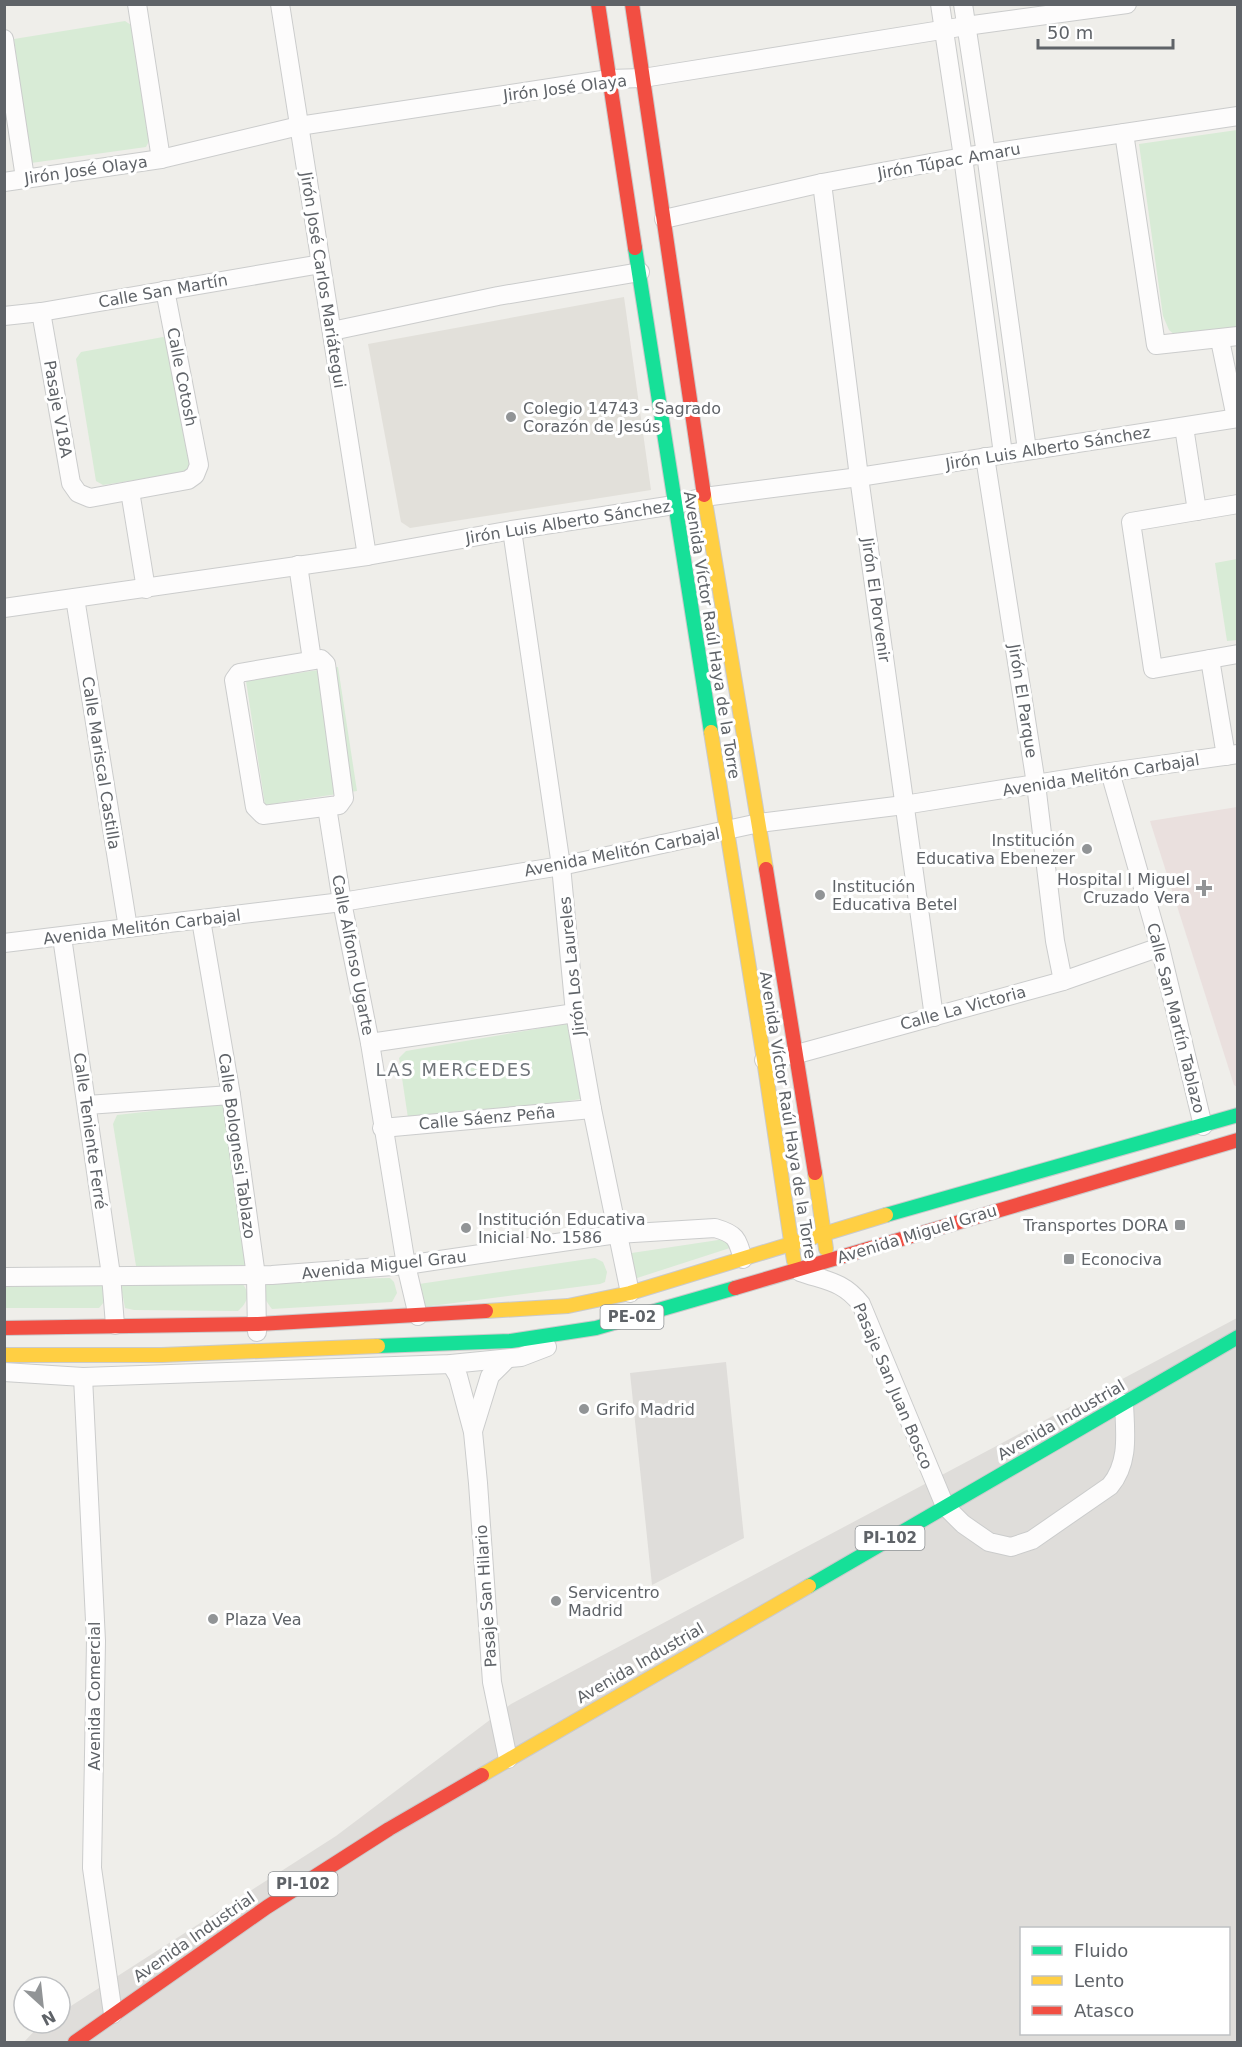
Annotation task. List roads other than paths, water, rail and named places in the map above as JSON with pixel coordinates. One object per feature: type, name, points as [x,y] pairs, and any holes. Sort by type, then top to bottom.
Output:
[{"type":"main road","name":"Avenida Víctor Raúl Haya de la Torre","points":[[598,4],[674,505],[796,1270]]},
{"type":"main road","name":"Avenida Víctor Raúl Haya de la Torre","points":[[632,4],[704,497],[797,1054],[822,1233],[828,1260]]},
{"type":"main road","name":"Avenida Miguel Grau","points":[[4,1328],[258,1324],[568,1306],[630,1293],[822,1233],[1238,1115]]},
{"type":"main road","name":"Avenida Miguel Grau","points":[[4,1355],[162,1355],[511,1341],[596,1328],[1238,1140]]},
{"type":"main road","name":"Avenida Industrial","points":[[75,2043],[113,2013],[276,1901],[388,1830],[1238,1337]]},
{"type":"main road","points":[[254,1352],[279,1371]]},
{"type":"street","points":[[137,4],[161,159]]},
{"type":"street","name":"Jirón José Carlos Mariátegui","points":[[280,4],[367,556]]},
{"type":"street","name":"Jirón El Parque","points":[[940,4],[963,158],[994,455],[1055,941],[1063,981]]},
{"type":"street","points":[[963,4],[1027,450]]},
{"type":"street","name":"Jirón José Olaya","points":[[4,182],[161,159],[299,126],[609,79],[643,78],[966,26],[1127,4]]},
{"type":"street","points":[[4,39],[26,178]]},
{"type":"street","name":"Jirón Túpac Amaru","points":[[664,219],[822,183],[986,154],[1238,116]]},
{"type":"street","points":[[1124,134],[1156,345],[1229,338],[1237,418]]},
{"type":"street","name":"Jirón El Porvenir","points":[[822,183],[859,477],[934,1017]]},
{"type":"street","name":"Calle San Martín","points":[[4,316],[41,312],[321,264]]},
{"type":"street","points":[[332,331],[498,296],[640,272]]},
{"type":"street","name":"Calle Cotosh","points":[[130,491],[188,480],[195,475],[199,465],[165,290]]},
{"type":"street","name":"Pasaje V18A","points":[[41,312],[71,483],[78,493],[90,498],[130,491]]},
{"type":"street","name":"Jirón Luis Alberto Sánchez","points":[[4,608],[367,556],[512,530],[674,505],[704,497],[859,477],[1237,418]]},
{"type":"street","points":[[1184,427],[1197,511]]},
{"type":"street","points":[[130,491],[146,589]]},
{"type":"street","points":[[1238,504],[1131,522],[1153,669],[1238,654]]},
{"type":"street","name":"Jirón Los Laureles","points":[[512,530],[561,866],[575,1013],[592,1109],[630,1293]]},
{"type":"street","points":[[298,565],[312,660]]},
{"type":"street","name":"Calle Mariscal Castilla","points":[[75,598],[128,928]]},
{"type":"street","points":[[1210,658],[1232,755]]},
{"type":"street","points":[[321,659],[326,664],[344,798],[339,805],[262,815],[255,807],[234,680],[239,673],[312,660],[321,659]]},
{"type":"street","name":"Avenida Melitón Carbajal","points":[[4,943],[342,902],[561,866],[759,823],[904,805],[1232,755]]},
{"type":"street","name":"Calle San Martín Tablazo","points":[[1110,772],[1160,947],[1203,1126]]},
{"type":"street","name":"Calle Alfonso Ugarte","points":[[327,807],[342,902],[370,1042],[382,1128],[406,1265],[418,1316]]},
{"type":"street","name":"Calle Bolognesi Tablazo","points":[[201,920],[231,1095],[256,1276],[258,1324],[249,1372]]},
{"type":"street","name":"Calle Teniente Ferré","points":[[62,937],[111,1275],[115,1325]]},
{"type":"street","name":"Calle La Victoria","points":[[764,1060],[797,1054],[1063,981],[1160,947]]},
{"type":"street","points":[[370,1042],[575,1013]]},
{"type":"street","points":[[87,1105],[231,1095]]},
{"type":"street","name":"Calle Sáenz Peña","points":[[382,1128],[592,1109]]},
{"type":"street","name":"Avenida Miguel Grau","points":[[4,1277],[256,1276],[406,1265],[617,1234],[715,1227],[737,1238],[743,1259]]},
{"type":"street","points":[[826,1281],[828,1260]]},
{"type":"street","name":"Pasaje San Juan Bosco","points":[[796,1270],[840,1284],[852,1292],[861,1304],[945,1506]]},
{"type":"street","name":"Avenida Miguel Grau","points":[[4,1372],[83,1377],[451,1364],[521,1357],[596,1328]]},
{"type":"street","name":"Pasaje San Hilario","points":[[473,1432],[490,1376],[507,1359]]},
{"type":"street","name":"Pasaje San Hilario","points":[[451,1364],[458,1376],[473,1432],[492,1682],[508,1759]]},
{"type":"street","name":"Avenida Comercial","points":[[83,1377],[96,1641],[92,1868],[113,2013]]},
{"type":"street","points":[[945,1506],[963,1524],[989,1542],[1011,1547],[1032,1540],[1110,1486],[1119,1476],[1123,1464],[1125,1440],[1124,1402]]},
{"type":"place","name":"Colegio 14743 - Sagrado Corazón de Jesús","points":[[511,417]]},
{"type":"place","name":"Institución Educativa Ebenezer","points":[[1087,849]]},
{"type":"place","name":"Hospital I Miguel Cruzado Vera","points":[[1204,888]]},
{"type":"place","name":"Institución Educativa Betel","points":[[820,895]]},
{"type":"place","name":"Transportes DORA","points":[[1180,1225]]},
{"type":"place","name":"Institución Educativa Inicial No. 1586","points":[[466,1228]]},
{"type":"place","name":"Econociva","points":[[1069,1259]]},
{"type":"place","name":"Grifo Madrid","points":[[584,1409]]},
{"type":"place","name":"Servicentro Madrid","points":[[556,1601]]},
{"type":"place","name":"Plaza Vea","points":[[213,1619]]},
{"type":"district","name":"LAS MERCEDES","points":[[454,1069]]}]
